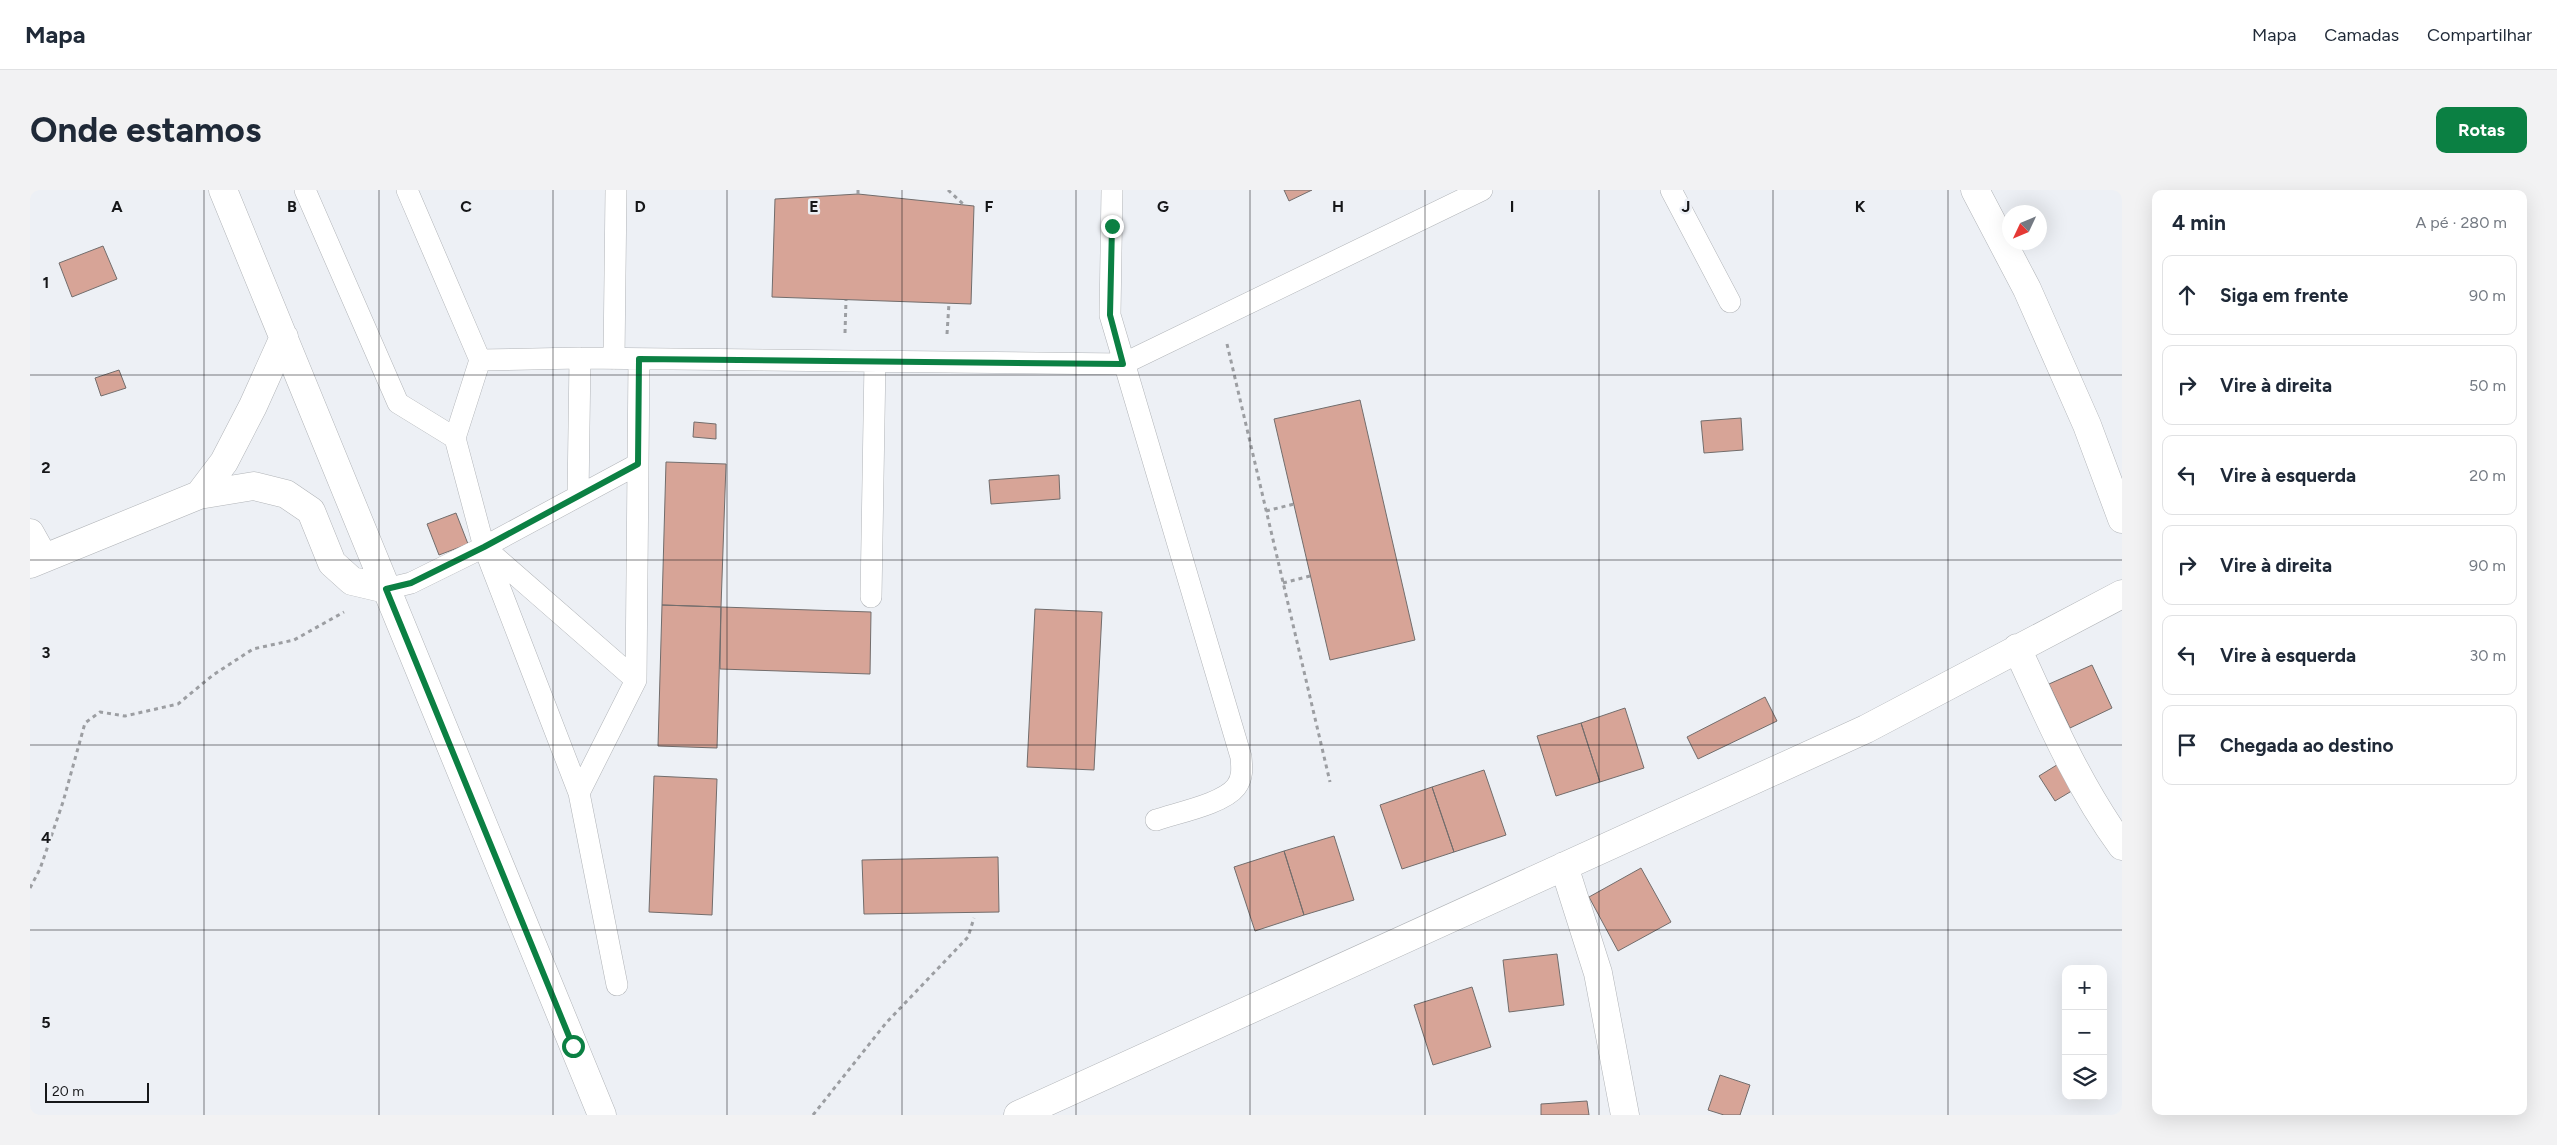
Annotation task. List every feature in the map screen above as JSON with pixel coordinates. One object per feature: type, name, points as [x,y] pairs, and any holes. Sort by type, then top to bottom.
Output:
[{"type":"street","points":[[223,190],[597,1111]]},
{"type":"street","points":[[1974,190],[2026,289],[2087,425],[2122,519]]},
{"type":"street","points":[[199,495],[224,462],[253,406],[284,337]]},
{"type":"street","points":[[30,533],[37,561],[199,495],[254,486],[286,494],[311,511],[332,563],[352,581],[386,589]]},
{"type":"street","points":[[1018,1115],[1866,729],[2122,594]]},
{"type":"street","points":[[2017,648],[2052,723],[2107,825],[2122,846]]},
{"type":"street","points":[[1564,866],[1598,973],[1625,1115]]},
{"type":"lane","points":[[305,190],[398,403],[455,438]]},
{"type":"lane","points":[[407,190],[480,360],[455,438],[484,547],[579,793],[617,985]]},
{"type":"lane","points":[[614,359],[616,190]]},
{"type":"lane","points":[[1112,190],[1110,315],[1241,757],[1242,775],[1236,788],[1221,798],[1156,820]]},
{"type":"lane","points":[[480,360],[580,358],[1123,364],[1482,190]]},
{"type":"lane","points":[[1671,190],[1730,302]]},
{"type":"lane","points":[[578,496],[580,358]]},
{"type":"lane","points":[[579,793],[636,680],[639,359]]},
{"type":"lane","points":[[871,597],[876,361]]},
{"type":"lane","points":[[386,589],[411,583],[484,547],[638,464]]},
{"type":"lane","points":[[484,547],[636,680]]},
{"type":"path","points":[[948,190],[963,204]]},
{"type":"path","points":[[1220,317],[1330,782]]},
{"type":"path","points":[[1266,511],[1294,504]]},
{"type":"path","points":[[1283,583],[1310,576]]},
{"type":"path","points":[[30,888],[40,869],[63,802],[85,723],[100,712],[125,716],[178,704],[214,675],[252,649],[294,640],[386,589]]},
{"type":"path","points":[[813,1115],[886,1023],[968,937],[974,918]]},
{"type":"building","points":[[1284,190],[1312,190],[1289,201]]},
{"type":"building","points":[[858,194],[974,206],[971,304],[772,297],[775,199]]},
{"type":"building","points":[[103,246],[117,279],[72,297],[59,263]]},
{"type":"building","points":[[119,370],[126,388],[101,396],[95,378]]},
{"type":"building","points":[[1360,400],[1415,640],[1330,660],[1274,419]]},
{"type":"building","points":[[1741,418],[1743,450],[1704,453],[1701,421]]},
{"type":"building","points":[[694,422],[716,424],[716,439],[693,437]]},
{"type":"building","points":[[666,462],[726,464],[721,607],[662,605]]},
{"type":"building","points":[[1059,475],[1060,499],[991,504],[989,480]]},
{"type":"building","points":[[456,513],[468,544],[439,555],[427,524]]},
{"type":"building","points":[[662,605],[721,607],[717,748],[658,746]]},
{"type":"building","points":[[721,607],[871,612],[870,674],[720,669]]},
{"type":"building","points":[[1035,609],[1102,612],[1094,770],[1027,767]]},
{"type":"building","points":[[2092,665],[2112,708],[2070,728],[2049,684]]},
{"type":"building","points":[[1765,697],[1777,721],[1698,759],[1687,737]]},
{"type":"building","points":[[1625,708],[1644,768],[1600,782],[1581,723]]},
{"type":"building","points":[[1581,723],[1600,782],[1556,796],[1537,736]]},
{"type":"building","points":[[2060,763],[2075,789],[2055,801],[2039,776]]},
{"type":"building","points":[[1484,770],[1506,835],[1454,852],[1432,787]]},
{"type":"building","points":[[654,776],[717,779],[712,915],[649,912]]},
{"type":"building","points":[[1432,787],[1454,852],[1402,869],[1380,805]]},
{"type":"building","points":[[1334,836],[1354,900],[1304,915],[1284,851]]},
{"type":"building","points":[[1284,851],[1304,915],[1255,931],[1234,867]]},
{"type":"building","points":[[998,857],[999,912],[864,914],[862,860]]},
{"type":"building","points":[[1641,868],[1671,922],[1618,951],[1589,897]]},
{"type":"building","points":[[1557,954],[1564,1005],[1509,1012],[1503,960]]},
{"type":"building","points":[[1472,987],[1491,1047],[1433,1065],[1414,1005]]},
{"type":"building","points":[[1720,1075],[1750,1085],[1740,1115],[1724,1115],[1708,1110]]},
{"type":"building","points":[[1587,1101],[1589,1115],[1541,1115],[1541,1104]]},
{"type":"route","points":[[573,1046],[386,589],[411,583],[484,547],[638,464],[639,359],[1123,364],[1110,315],[1112,226]]}]
